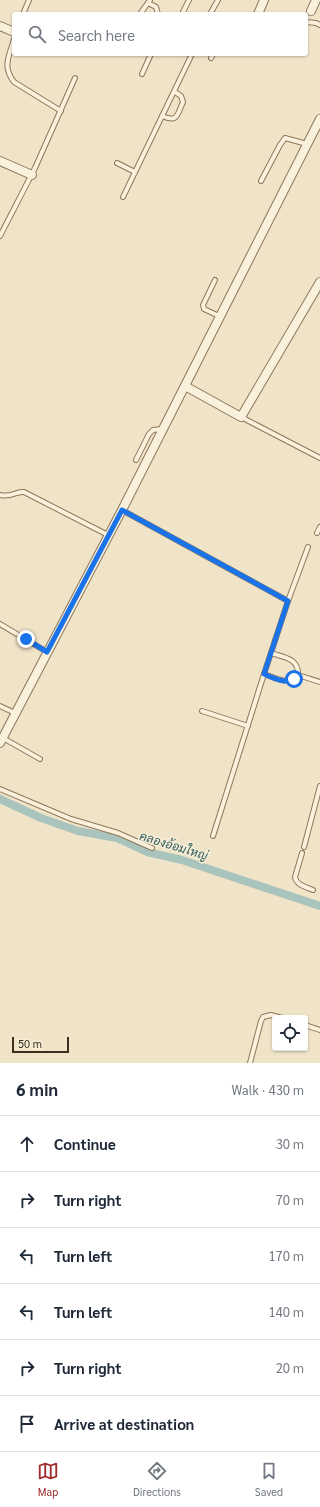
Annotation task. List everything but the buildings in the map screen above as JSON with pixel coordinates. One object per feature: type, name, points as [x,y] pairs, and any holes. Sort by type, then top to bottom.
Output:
[{"type":"street","points":[[259,12],[264,0]]},
{"type":"street","points":[[311,10],[316,0]]},
{"type":"street","points":[[1,740],[122,510],[320,119]]},
{"type":"street","points":[[0,161],[32,175]]},
{"type":"street","points":[[185,386],[241,417],[320,282]]},
{"type":"lane","points":[[24,12],[29,0]]},
{"type":"lane","points":[[183,12],[189,0]]},
{"type":"lane","points":[[141,12],[149,1],[156,8],[157,12]]},
{"type":"lane","points":[[211,12],[215,1]]},
{"type":"lane","points":[[308,22],[320,25]]},
{"type":"lane","points":[[9,32],[6,67],[9,76],[14,82],[61,111]]},
{"type":"lane","points":[[142,74],[150,56]]},
{"type":"lane","points":[[123,198],[191,56]]},
{"type":"lane","points":[[0,236],[32,175],[75,78]]},
{"type":"lane","points":[[162,116],[170,119],[176,118],[183,102],[181,96],[175,92]]},
{"type":"lane","points":[[261,181],[285,138],[307,144]]},
{"type":"lane","points":[[117,163],[135,172]]},
{"type":"lane","points":[[215,280],[203,305],[204,309],[219,316]]},
{"type":"lane","points":[[241,417],[320,458]]},
{"type":"lane","points":[[136,460],[148,434],[153,430],[163,429]]},
{"type":"lane","points":[[0,495],[10,496],[21,491],[24,492],[108,535]]},
{"type":"lane","points":[[122,510],[288,601]]},
{"type":"lane","points":[[317,533],[320,527]]},
{"type":"lane","points":[[213,836],[264,674],[288,601],[308,547]]},
{"type":"lane","points":[[0,624],[47,652]]},
{"type":"lane","points":[[271,653],[291,660],[295,663],[298,668],[298,675]]},
{"type":"lane","points":[[264,674],[283,681],[289,681],[298,675]]},
{"type":"lane","points":[[298,675],[320,682]]},
{"type":"lane","points":[[0,706],[15,713]]},
{"type":"lane","points":[[202,711],[248,726]]},
{"type":"lane","points":[[1,740],[40,759]]},
{"type":"lane","points":[[304,847],[320,786]]},
{"type":"lane","points":[[0,789],[71,819],[118,833],[152,848]]},
{"type":"lane","points":[[302,853],[295,877],[296,881],[313,890]]},
{"type":"lane","points":[[250,1063],[261,1021],[263,1017],[271,1014],[274,1015]]},
{"type":"lane","points":[[308,1026],[320,1030]]},
{"type":"waterway","name":"คลองอ้อมใหญ่","points":[[0,799],[41,818],[78,831],[117,838],[147,852],[182,860],[320,906]]},
{"type":"route","points":[[26,639],[47,652],[122,510],[288,601],[264,674],[283,681],[294,679]]}]
